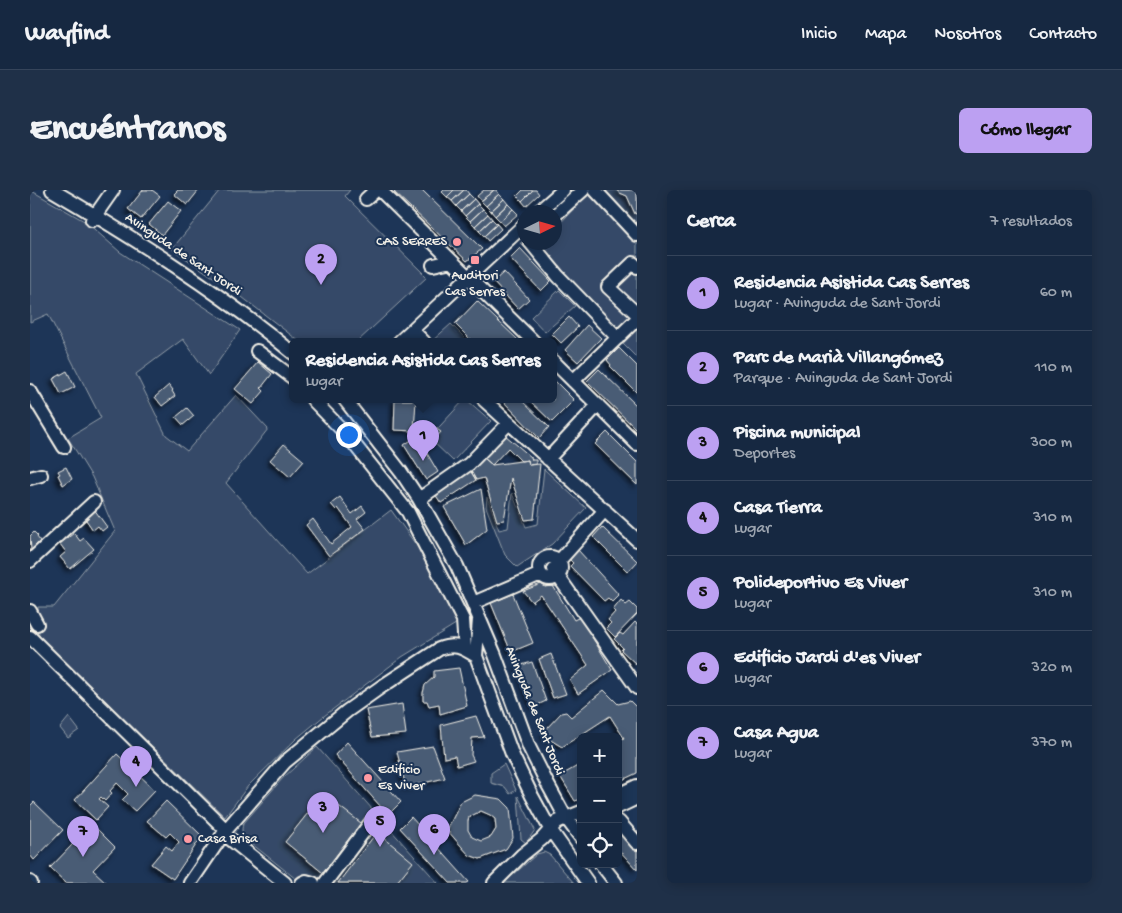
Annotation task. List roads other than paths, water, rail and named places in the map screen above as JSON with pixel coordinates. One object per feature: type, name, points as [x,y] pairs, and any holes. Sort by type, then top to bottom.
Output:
[{"type":"street","name":"Avinguda de Sant Jordi","points":[[52,190],[94,218],[161,257],[227,301],[289,350]]},
{"type":"street","points":[[94,218],[113,190]]},
{"type":"street","points":[[380,190],[530,338]]},
{"type":"street","points":[[546,205],[563,190]]},
{"type":"street","points":[[562,209],[583,190]]},
{"type":"street","points":[[595,190],[637,235]]},
{"type":"street","points":[[403,338],[448,291],[469,277],[517,239]]},
{"type":"street","points":[[537,250],[558,276],[618,338]]},
{"type":"street","points":[[433,265],[452,261]]},
{"type":"street","points":[[637,267],[633,263],[608,287],[637,314]]},
{"type":"street","points":[[573,381],[637,319]]},
{"type":"street","points":[[412,330],[420,338]]},
{"type":"street","points":[[257,351],[289,375]]},
{"type":"street","points":[[557,365],[637,444]]},
{"type":"street","points":[[30,391],[33,403],[64,447]]},
{"type":"street","points":[[317,403],[347,435],[408,512],[463,620],[471,652]]},
{"type":"street","name":"Avinguda de Sant Jordi","points":[[347,403],[401,472],[419,499],[457,566],[529,747],[566,818],[577,833]]},
{"type":"street","points":[[487,403],[637,540]]},
{"type":"street","points":[[548,459],[598,405]]},
{"type":"street","points":[[419,499],[469,464],[509,423]]},
{"type":"street","points":[[30,561],[94,502]]},
{"type":"street","points":[[473,603],[553,570],[605,510]]},
{"type":"street","points":[[553,570],[637,688]]},
{"type":"street","points":[[30,611],[37,624]]},
{"type":"street","name":"Avinguda de Sant Jordi","points":[[479,618],[471,652],[512,754],[550,829],[588,883]]},
{"type":"street","points":[[30,637],[225,832],[285,883]]},
{"type":"street","points":[[190,883],[225,832],[285,762],[347,711],[439,649],[448,646],[458,646],[471,652]]},
{"type":"street","points":[[622,793],[637,786]]},
{"type":"street","points":[[622,805],[637,798]]},
{"type":"street","points":[[494,883],[522,855],[542,839],[557,822],[577,814]]},
{"type":"street","points":[[326,883],[371,822]]},
{"type":"street","points":[[620,823],[637,843]]},
{"type":"street","points":[[603,868],[616,883]]},
{"type":"street","points":[[302,883],[306,881],[313,883]]},
{"type":"place","name":"CAS SERRES","points":[[457,242]]},
{"type":"place","name":"Auditori Cas Serres","points":[[475,260]]},
{"type":"place","name":"Parc de Marià Villangómez","points":[[321,285]]},
{"type":"place","name":"Residencia Asistida Cas Serres","points":[[423,461]]},
{"type":"place","name":"Edificio Es Viver","points":[[368,778]]},
{"type":"place","name":"Casa Tierra","points":[[136,787]]},
{"type":"place","name":"Piscina municipal","points":[[323,833]]},
{"type":"place","name":"Casa Brisa","points":[[188,839]]},
{"type":"place","name":"Polideportivo Es Viver","points":[[380,847]]},
{"type":"place","name":"Edificio Jardi d'es Viver","points":[[434,855]]},
{"type":"place","name":"Casa Agua","points":[[83,857]]}]
